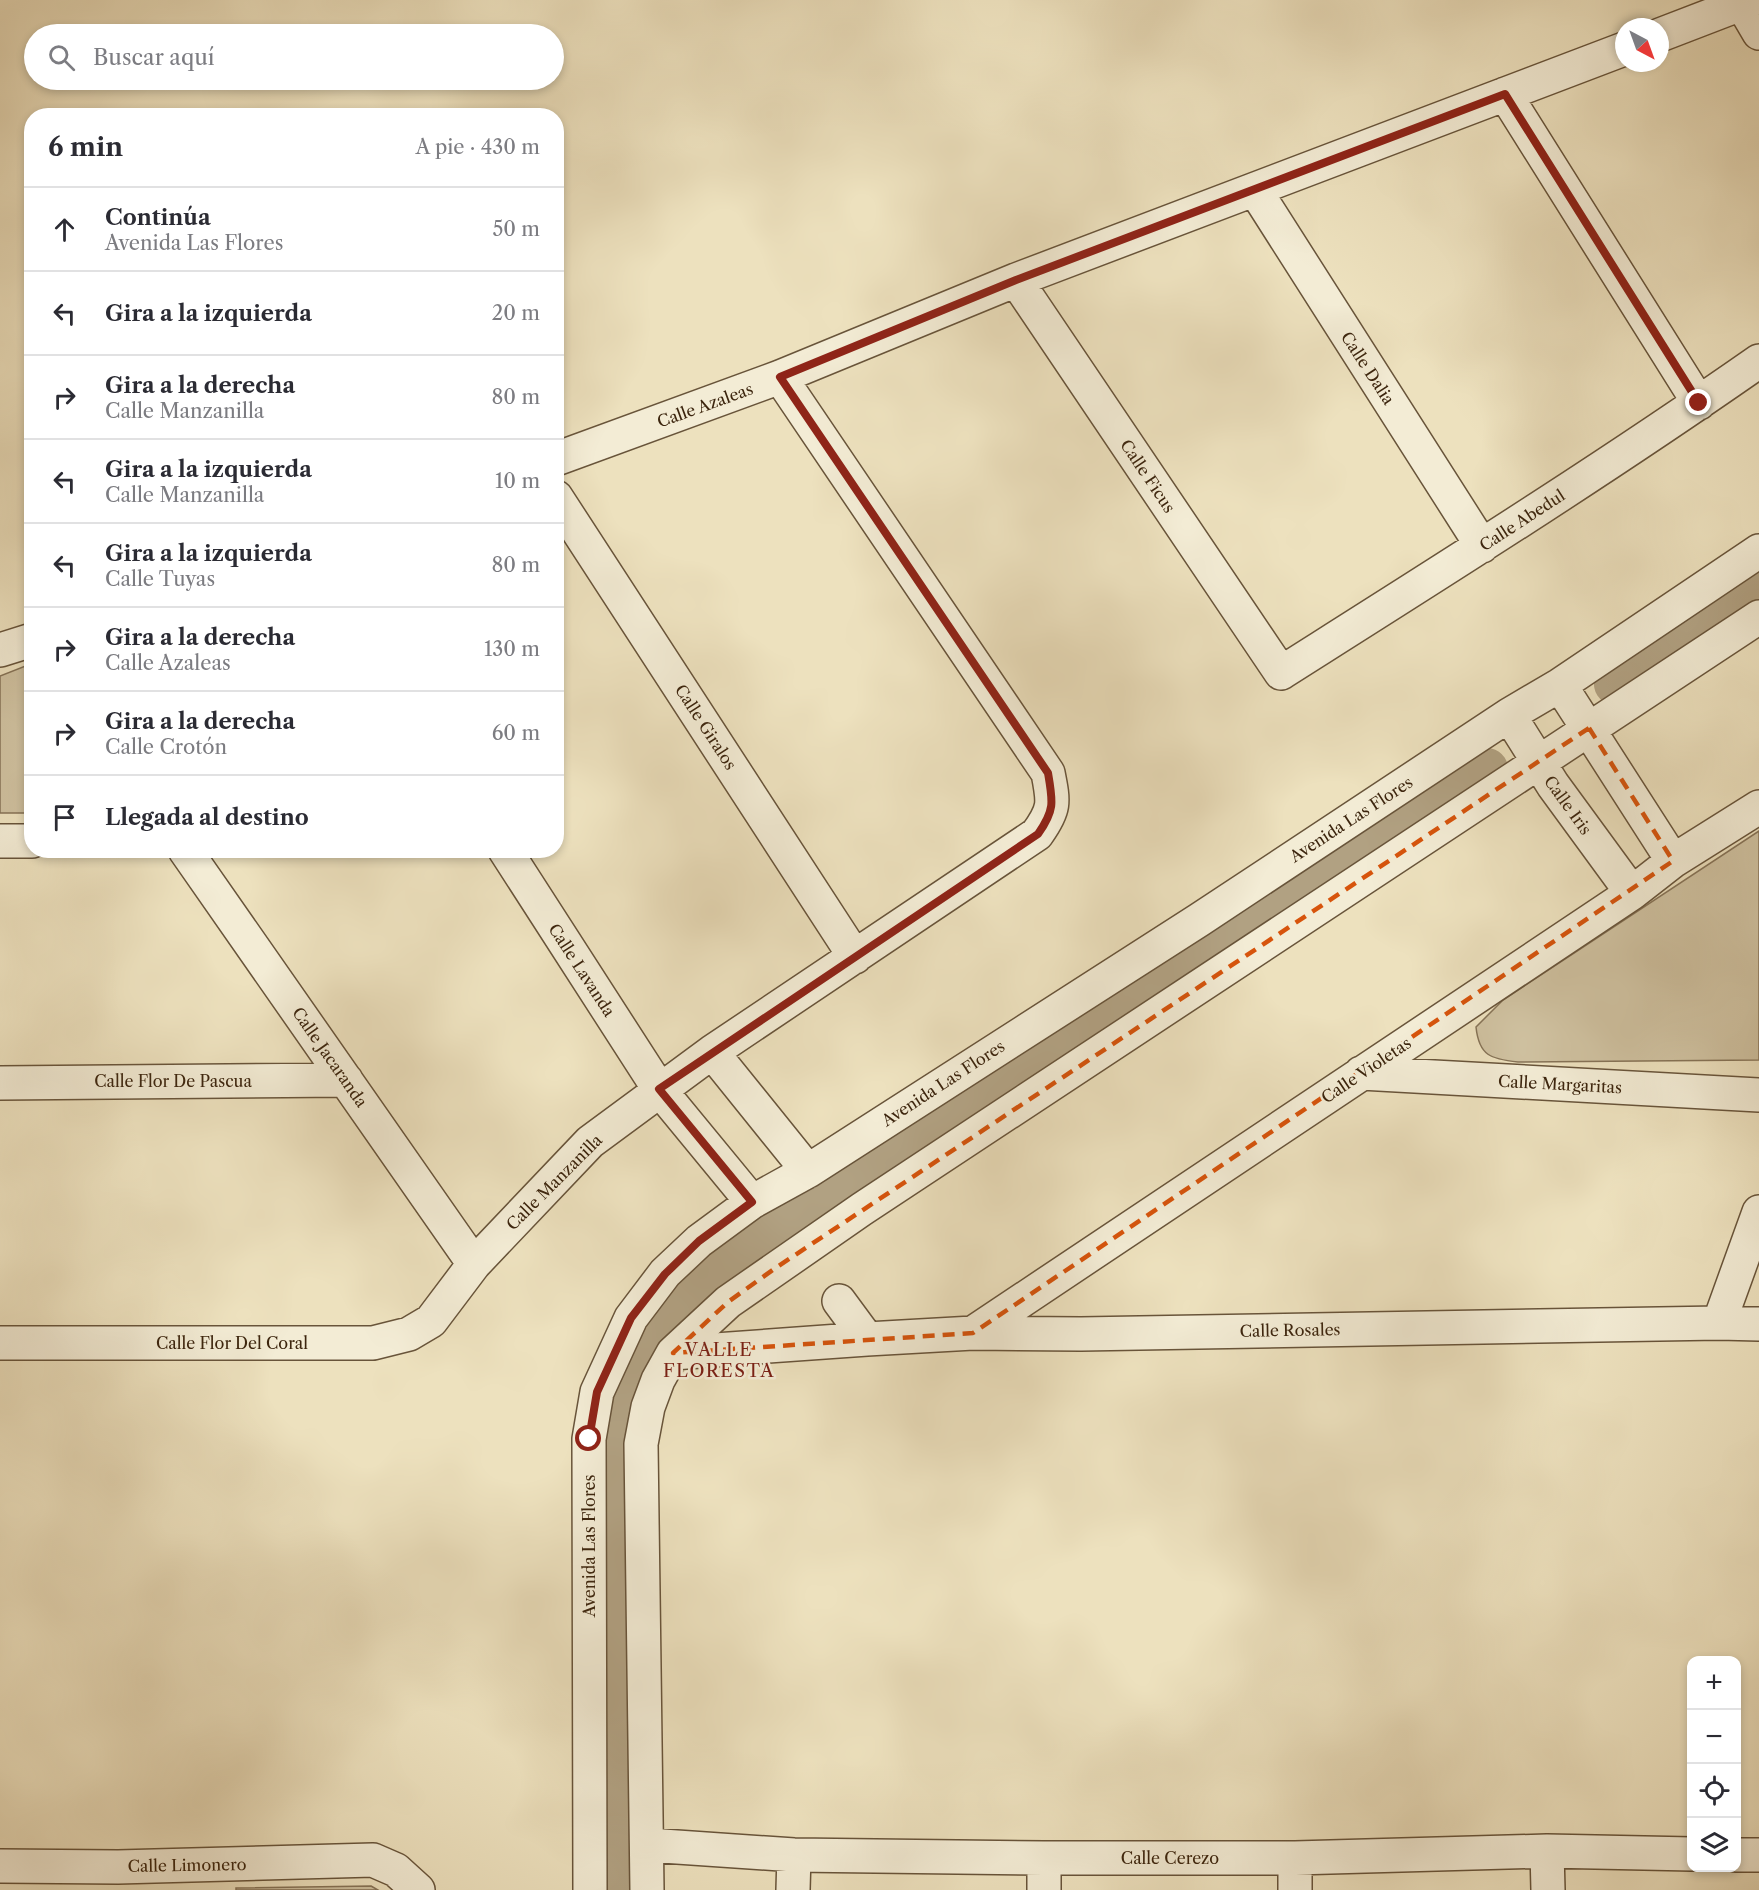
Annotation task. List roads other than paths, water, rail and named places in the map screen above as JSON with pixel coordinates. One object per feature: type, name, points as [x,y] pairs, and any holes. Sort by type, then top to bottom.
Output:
[{"type":"street","points":[[1669,32],[1746,2],[1759,33]]},
{"type":"street","name":"Calle Azaleas","points":[[564,456],[780,377],[1016,280],[1615,52]]},
{"type":"street","points":[[1505,94],[1699,403]]},
{"type":"street","name":"Calle Dalia","points":[[1255,190],[1482,546]]},
{"type":"street","name":"Calle Ficus","points":[[1016,280],[1281,673]]},
{"type":"street","name":"Calle Abedul","points":[[1281,673],[1482,546],[1759,361]]},
{"type":"street","name":"Calle Manzanilla","points":[[449,1299],[474,1264],[590,1142],[712,1052],[1038,834],[1050,817],[1052,796],[1048,773],[780,377]]},
{"type":"street","name":"Calle Giralos","points":[[564,509],[855,957]]},
{"type":"street","name":"Avenida Las Flores","points":[[590,1890],[589,1439],[597,1392],[631,1318],[665,1274],[699,1241],[752,1202],[808,1171],[1199,920],[1509,715],[1560,685],[1759,551]]},
{"type":"street","points":[[647,1890],[641,1444],[648,1407],[658,1380],[673,1353],[728,1302],[774,1269],[1759,617]]},
{"type":"street","points":[[0,650],[24,642]]},
{"type":"street","points":[[1560,685],[1673,861]]},
{"type":"street","name":"Calle Iris","points":[[1509,715],[1538,762],[1632,893]]},
{"type":"street","name":"Calle Violetas","points":[[973,1333],[1632,893],[1673,861],[1759,807]]},
{"type":"street","points":[[0,841],[24,842]]},
{"type":"street","name":"Calle Jacaranda","points":[[190,858],[474,1264]]},
{"type":"street","name":"Calle Lavanda","points":[[510,858],[659,1089],[752,1202]]},
{"type":"street","points":[[712,1052],[808,1171]]},
{"type":"street","name":"Calle Margaritas","points":[[1361,1073],[1759,1095]]},
{"type":"street","name":"Calle Flor De Pascua","points":[[0,1083],[346,1080]]},
{"type":"street","points":[[1719,1323],[1759,1212]]},
{"type":"street","name":"Calle Flor Del Coral","points":[[0,1343],[373,1342],[409,1334],[431,1321],[449,1299]]},
{"type":"street","points":[[839,1301],[867,1339]]},
{"type":"street","name":"Calle Rosales","points":[[673,1353],[973,1333],[1093,1334],[1759,1324]]},
{"type":"street","name":"Calle Cerezo","points":[[648,1845],[1044,1874],[1295,1858],[1547,1851],[1687,1854]]},
{"type":"street","points":[[1547,1851],[1548,1890]]},
{"type":"street","points":[[793,1890],[794,1855]]},
{"type":"street","points":[[1741,1855],[1759,1855]]},
{"type":"street","points":[[1295,1858],[1295,1890]]},
{"type":"street","name":"Calle Limonero","points":[[0,1866],[117,1878],[373,1860],[396,1870],[418,1890]]},
{"type":"waterway","points":[[1615,684],[1759,590]]},
{"type":"waterway","points":[[609,1890],[608,1469],[612,1417],[642,1346],[674,1305],[725,1264],[1487,769]]},
{"type":"district","name":"VALLE FLORESTA","points":[[719,1360]]}]
